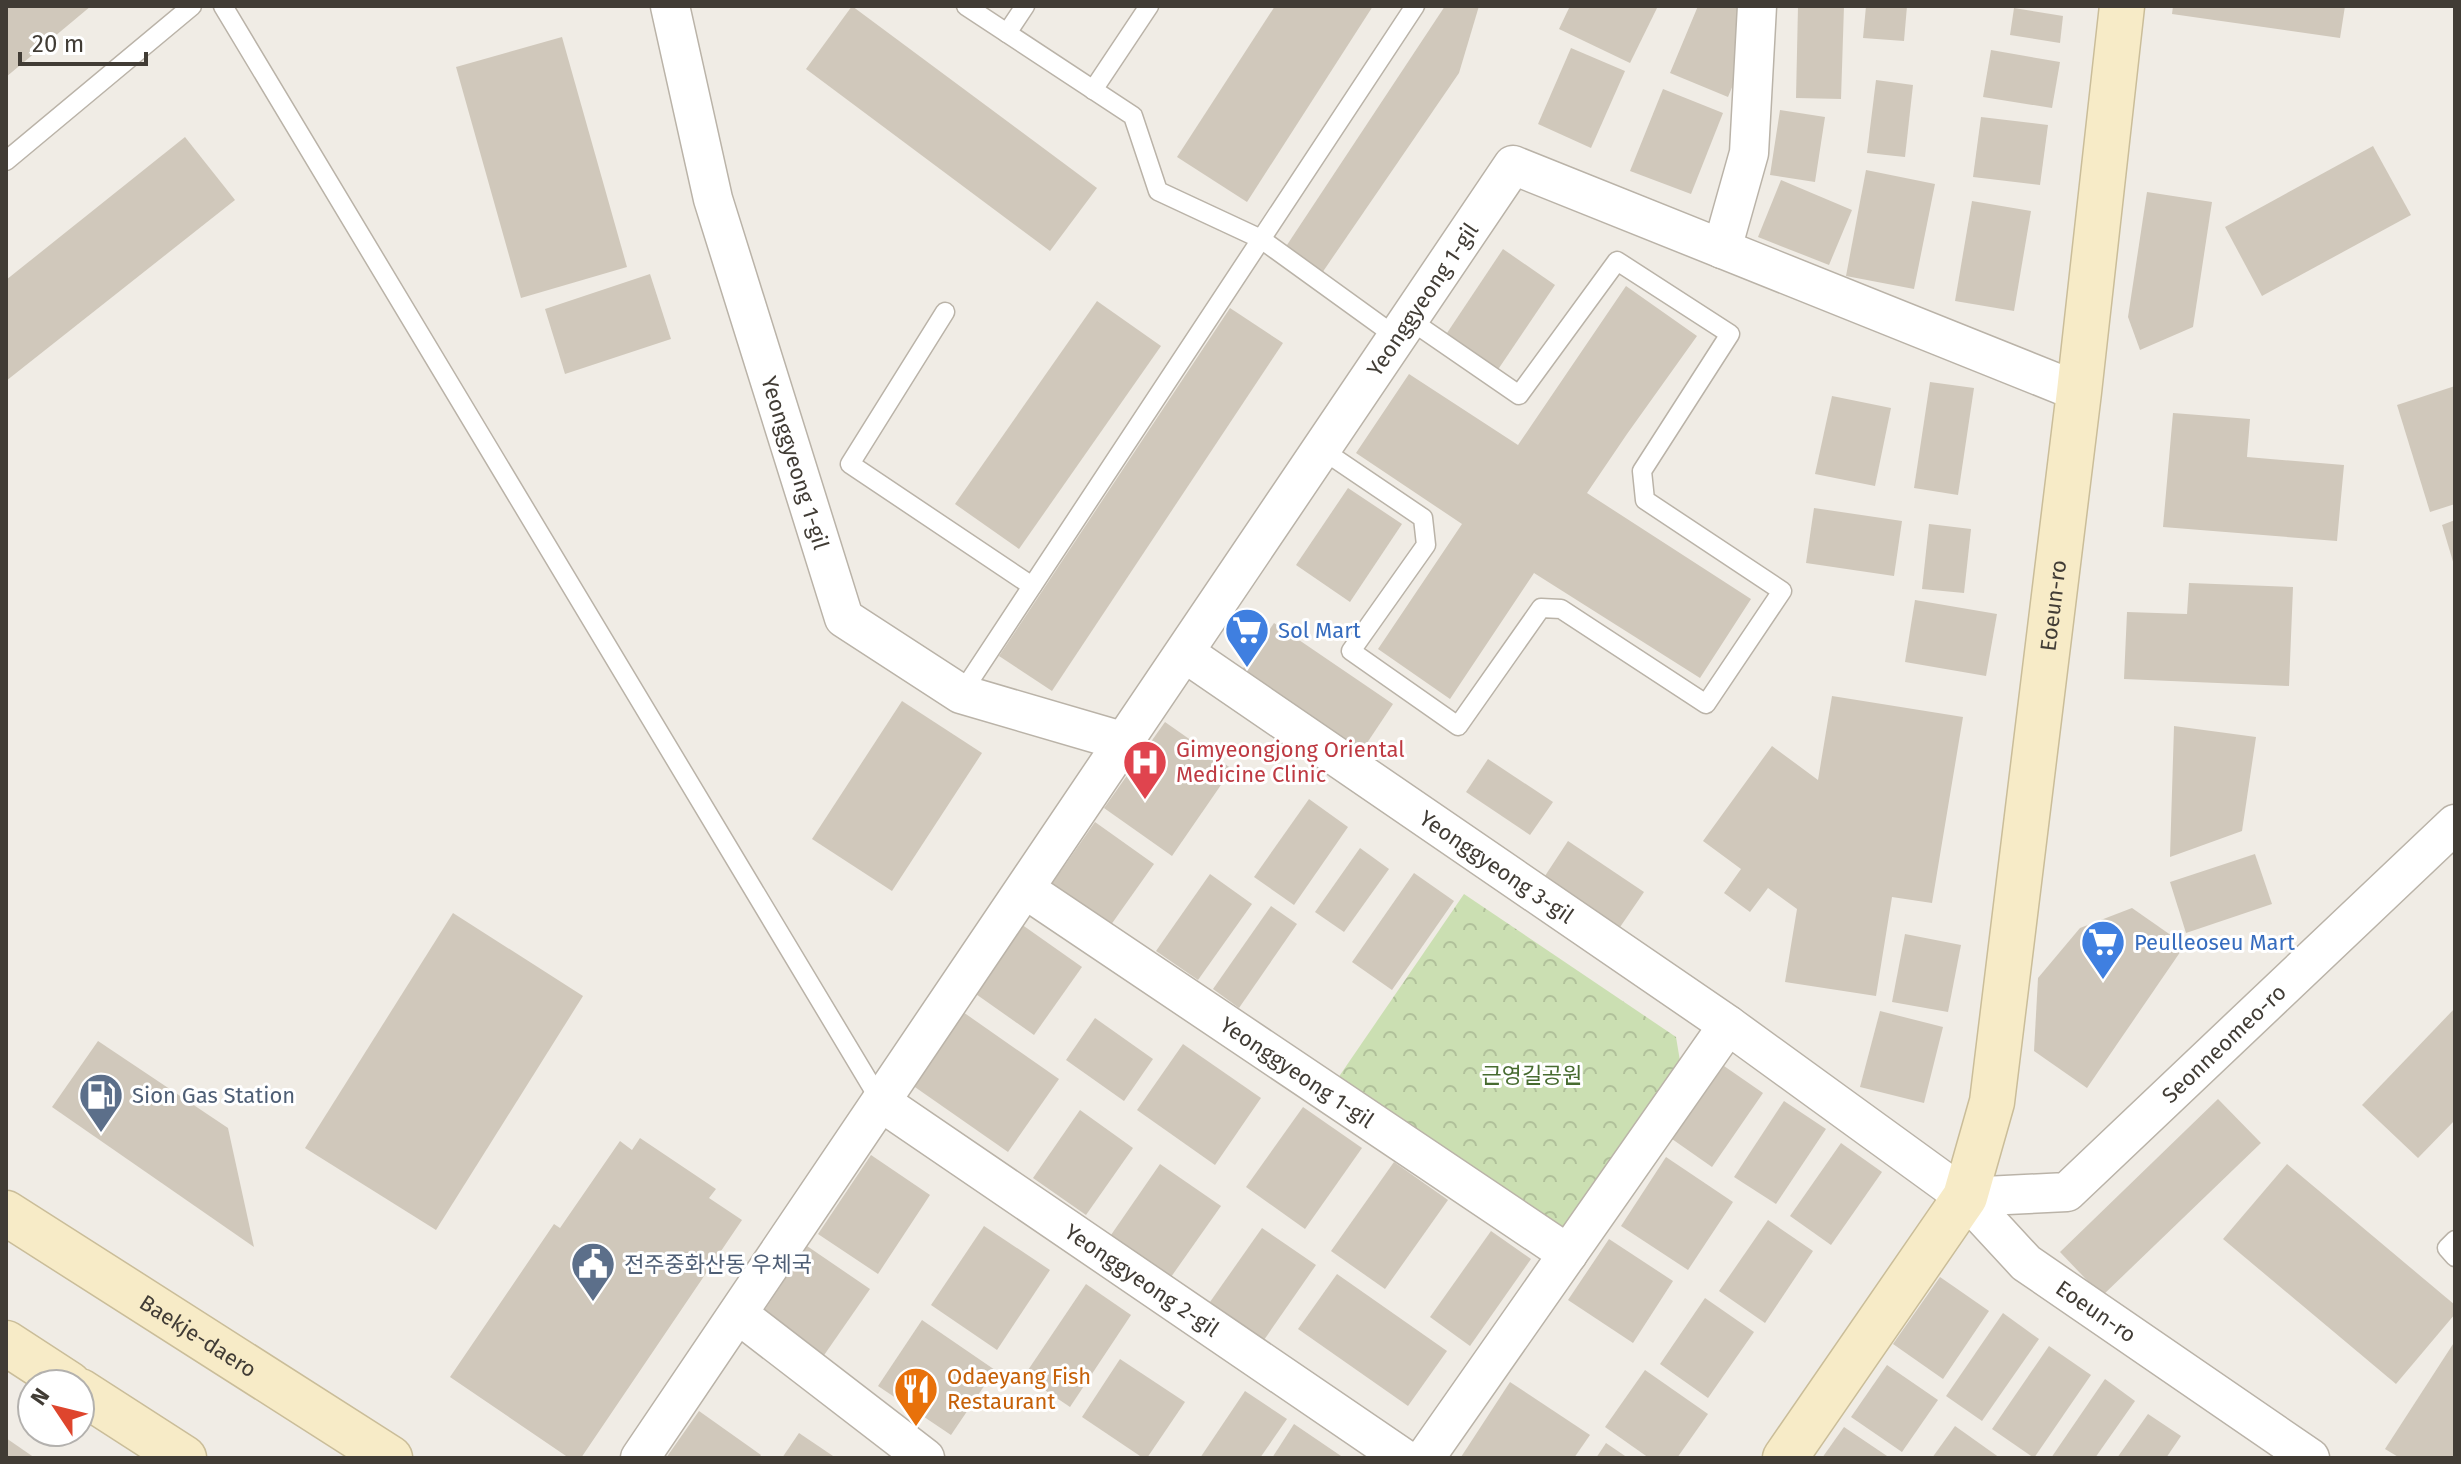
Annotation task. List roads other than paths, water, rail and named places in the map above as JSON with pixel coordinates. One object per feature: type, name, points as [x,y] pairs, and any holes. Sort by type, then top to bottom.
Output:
[{"type":"street","name":"Yeonggyeong 1-gil","points":[[670,6],[713,199],[844,618],[961,694],[1125,742]]},
{"type":"street","points":[[1722,249],[1749,153],[1757,6]]},
{"type":"street","name":"Eoeun-ro","points":[[1785,1458],[1965,1197],[1992,1102],[2079,392],[2118,7]]},
{"type":"street","name":"Yeonggyeong 1-gil","points":[[640,1458],[1513,165],[2079,392]]},
{"type":"street","name":"Yeonggyeong 3-gil","points":[[1185,653],[1728,1025],[1965,1197]]},
{"type":"street","name":"Seonneomeo-ro","points":[[1965,1197],[2067,1192],[2455,824]]},
{"type":"street","name":"Yeonggyeong 1-gil","points":[[1025,889],[1568,1254]]},
{"type":"street","points":[[1425,1458],[1728,1025]]},
{"type":"street","name":"Yeonggyeong 2-gil","points":[[881,1102],[1403,1458]]},
{"type":"street","name":"Eoeun-ro","points":[[1965,1197],[2026,1263],[2310,1458]]},
{"type":"street","name":"Baekje-daero","points":[[6,1213],[390,1458]]},
{"type":"street","points":[[738,1314],[925,1458]]},
{"type":"street","points":[[6,1343],[44,1368]]},
{"type":"street","points":[[96,1401],[184,1458]]},
{"type":"lane","points":[[6,161],[192,6]]},
{"type":"lane","points":[[223,6],[881,1102]]},
{"type":"lane","points":[[966,6],[1133,116],[1158,191],[1261,239],[1404,329],[1519,395],[1617,261],[1730,334],[1642,471],[1645,500],[1782,591],[1706,704],[1561,609],[1541,608],[1458,726],[1351,651],[1426,545],[1423,518],[1321,449]]},
{"type":"lane","points":[[1007,33],[1025,6]]},
{"type":"lane","points":[[1093,90],[1149,6]]},
{"type":"lane","points":[[961,694],[1415,6]]},
{"type":"lane","points":[[945,312],[850,464],[1032,586]]},
{"type":"lane","points":[[2455,1240],[2447,1248],[2455,1257]]},
{"type":"place","name":"Sol Mart","points":[[1247,669]]},
{"type":"place","name":"Gimyeongjong Oriental Medicine Clinic","points":[[1145,801]]},
{"type":"place","name":"Peulleoseu Mart","points":[[2103,981]]},
{"type":"place","name":"Sion Gas Station","points":[[101,1134]]},
{"type":"place","name":"전주중화산동 우체국","points":[[593,1303]]},
{"type":"place","name":"Odaeyang Fish Restaurant","points":[[916,1428]]},
{"type":"park label","name":"근영길공원","points":[[1532,1075]]}]
